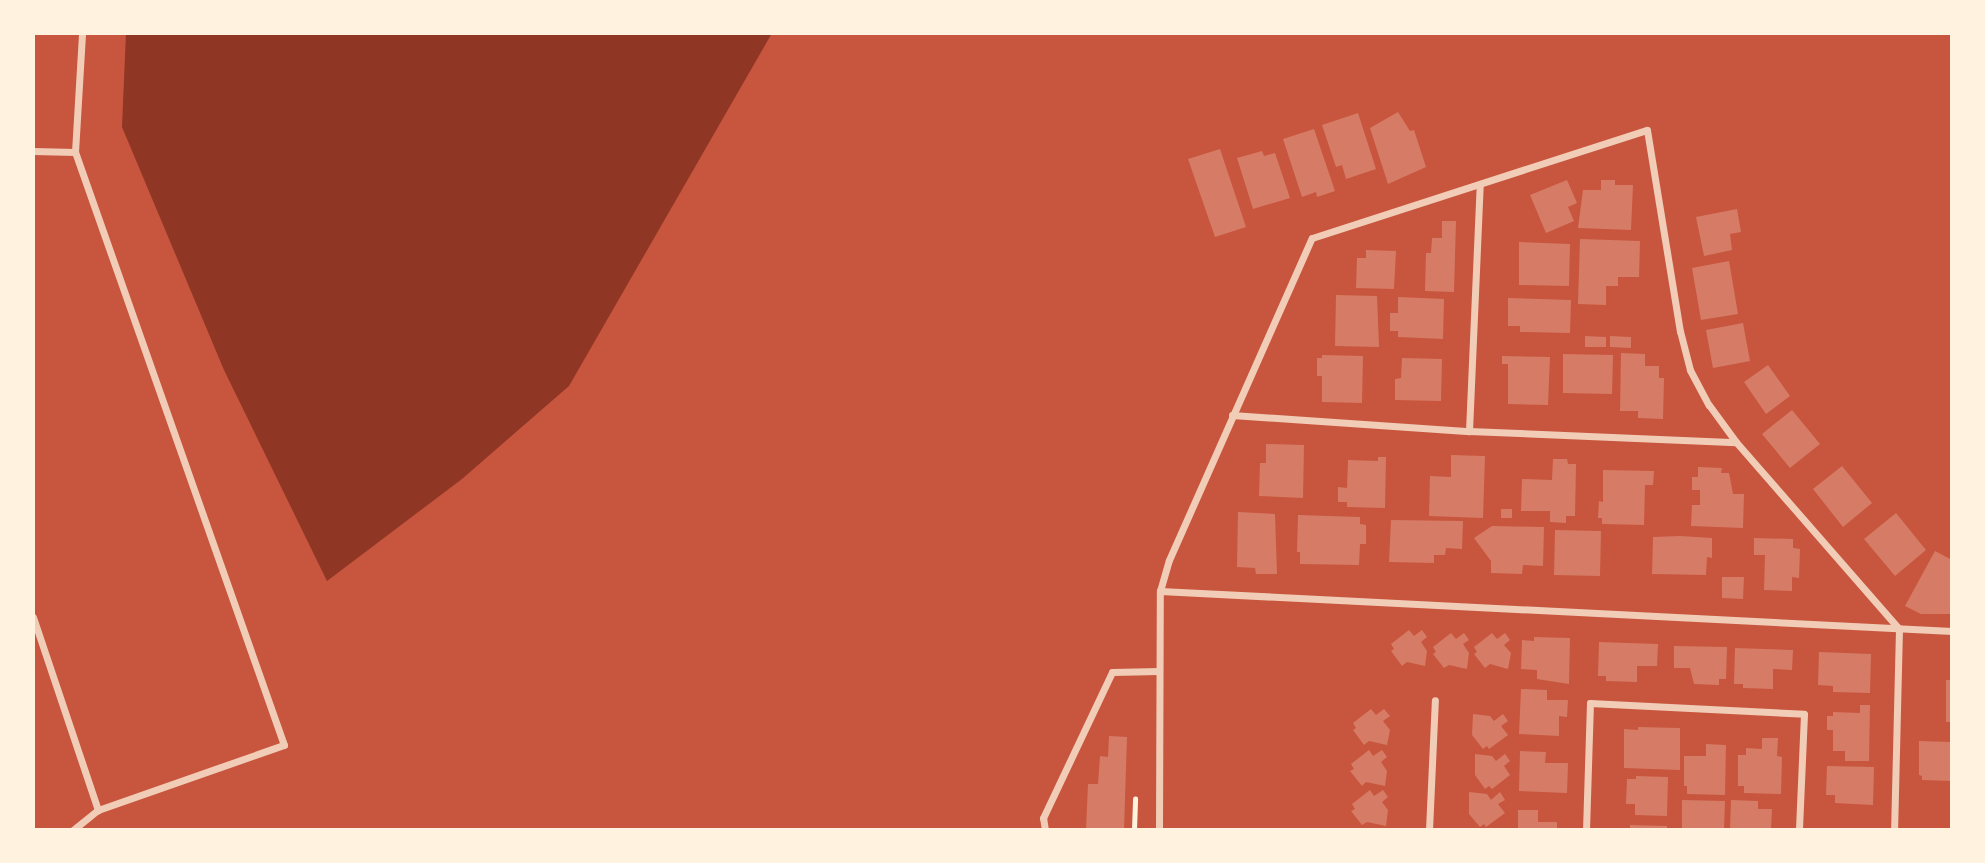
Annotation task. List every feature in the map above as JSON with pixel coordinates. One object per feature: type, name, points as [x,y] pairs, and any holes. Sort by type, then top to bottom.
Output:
[{"type":"street","points":[[73,830],[98,810],[284,745],[75,152],[82,33]]},
{"type":"street","points":[[1159,830],[1160,591],[1169,560],[1312,238],[1647,130],[1680,331],[1690,370],[1709,405],[1736,442],[1899,629],[1894,830]]},
{"type":"street","points":[[33,150],[75,152]]},
{"type":"street","points":[[1469,431],[1480,184]]},
{"type":"street","points":[[1232,415],[1469,431],[1736,442]]},
{"type":"street","points":[[1160,591],[1952,631]]},
{"type":"street","points":[[33,617],[98,810]]},
{"type":"street","points":[[1045,830],[1043,818],[1112,671],[1159,671]]},
{"type":"street","points":[[1429,830],[1434,700]]},
{"type":"street","points":[[1586,830],[1590,703],[1804,714],[1799,830]]},
{"type":"shaded area","points":[[126,33],[772,33],[569,386],[462,479],[327,581],[224,370],[122,127]]},
{"type":"building","points":[[1398,112],[1410,131],[1414,130],[1426,167],[1388,184],[1370,128]]},
{"type":"building","points":[[1358,113],[1376,169],[1346,179],[1342,165],[1336,167],[1322,125]]},
{"type":"building","points":[[1314,129],[1335,191],[1317,197],[1316,192],[1302,197],[1283,139]]},
{"type":"building","points":[[1220,149],[1246,227],[1215,237],[1188,159]]},
{"type":"building","points":[[1262,151],[1264,156],[1275,153],[1290,198],[1253,209],[1237,158]]},
{"type":"building","points":[[1567,180],[1577,203],[1568,207],[1574,221],[1546,233],[1530,195]]},
{"type":"building","points":[[1601,180],[1615,180],[1615,185],[1633,185],[1631,230],[1578,228],[1583,190],[1601,190]]},
{"type":"building","points":[[1737,209],[1741,232],[1730,234],[1732,250],[1704,256],[1696,217]]},
{"type":"building","points":[[1442,221],[1456,221],[1454,292],[1425,291],[1426,253],[1431,253],[1432,238],[1442,238]]},
{"type":"building","points":[[1580,239],[1640,241],[1639,277],[1618,277],[1618,286],[1606,286],[1606,305],[1578,304]]},
{"type":"building","points":[[1519,242],[1570,244],[1569,286],[1519,285]]},
{"type":"building","points":[[1366,250],[1396,251],[1394,289],[1356,288],[1357,258],[1366,258]]},
{"type":"building","points":[[1729,261],[1738,314],[1701,320],[1692,268]]},
{"type":"building","points":[[1336,295],[1377,296],[1379,347],[1335,346]]},
{"type":"building","points":[[1398,297],[1444,299],[1443,339],[1398,337],[1398,331],[1390,331],[1390,313],[1398,313]]},
{"type":"building","points":[[1508,298],[1571,300],[1570,333],[1520,332],[1520,326],[1508,326]]},
{"type":"building","points":[[1743,323],[1750,361],[1713,368],[1706,330]]},
{"type":"building","points":[[1585,336],[1606,337],[1606,347],[1585,347]]},
{"type":"building","points":[[1610,336],[1631,337],[1631,348],[1610,347]]},
{"type":"building","points":[[1621,353],[1645,354],[1645,366],[1659,366],[1659,378],[1664,378],[1663,419],[1638,418],[1638,411],[1620,411]]},
{"type":"building","points":[[1563,354],[1613,355],[1612,394],[1563,393]]},
{"type":"building","points":[[1322,355],[1363,356],[1362,403],[1322,402],[1322,376],[1317,376],[1317,358],[1322,358]]},
{"type":"building","points":[[1502,356],[1550,357],[1548,405],[1508,404],[1508,364],[1502,364]]},
{"type":"building","points":[[1402,358],[1442,359],[1441,401],[1395,400],[1395,379],[1401,378]]},
{"type":"building","points":[[1768,365],[1790,396],[1766,414],[1744,382]]},
{"type":"building","points":[[1792,410],[1820,444],[1790,468],[1762,434]]},
{"type":"building","points":[[1266,444],[1304,445],[1303,498],[1259,496],[1260,463],[1266,463]]},
{"type":"building","points":[[1451,455],[1485,456],[1483,518],[1429,516],[1430,476],[1451,477]]},
{"type":"building","points":[[1378,457],[1386,457],[1385,508],[1347,507],[1347,502],[1338,502],[1338,487],[1347,488],[1348,460],[1378,461]]},
{"type":"building","points":[[1553,459],[1567,459],[1568,464],[1576,464],[1575,516],[1566,516],[1566,523],[1550,522],[1550,511],[1521,511],[1522,479],[1552,480]]},
{"type":"building","points":[[1842,466],[1872,503],[1843,527],[1813,489]]},
{"type":"building","points":[[1698,467],[1722,468],[1721,473],[1729,473],[1733,494],[1744,494],[1743,528],[1691,526],[1692,505],[1700,505],[1700,490],[1692,490],[1692,477],[1698,477]]},
{"type":"building","points":[[1603,470],[1654,471],[1653,485],[1645,485],[1644,525],[1602,524],[1602,518],[1598,518],[1599,501],[1603,502]]},
{"type":"building","points":[[1501,509],[1512,509],[1512,518],[1501,518]]},
{"type":"building","points":[[1238,512],[1275,514],[1277,574],[1256,574],[1255,568],[1237,567]]},
{"type":"building","points":[[1896,513],[1926,550],[1895,576],[1864,539]]},
{"type":"building","points":[[1298,515],[1360,517],[1360,524],[1366,525],[1366,544],[1360,544],[1359,565],[1300,564],[1300,552],[1297,552]]},
{"type":"building","points":[[1391,520],[1463,521],[1462,549],[1446,548],[1445,555],[1434,555],[1434,563],[1389,562]]},
{"type":"building","points":[[1492,526],[1544,527],[1543,566],[1523,565],[1522,574],[1491,573],[1491,561],[1474,538]]},
{"type":"building","points":[[1555,530],[1601,531],[1600,576],[1554,575]]},
{"type":"building","points":[[1653,537],[1712,538],[1712,558],[1707,557],[1706,575],[1652,574]]},
{"type":"building","points":[[1754,538],[1793,539],[1793,548],[1800,549],[1799,578],[1792,577],[1792,591],[1764,590],[1765,555],[1754,555]]},
{"type":"building","points":[[1935,551],[1952,560],[1952,614],[1921,614],[1905,606]]},
{"type":"building","points":[[1722,577],[1744,577],[1743,599],[1722,598]]},
{"type":"building","points":[[1409,630],[1414,636],[1422,630],[1427,637],[1421,642],[1427,651],[1425,666],[1407,662],[1402,666],[1391,651],[1394,649],[1391,644]]},
{"type":"building","points":[[1451,633],[1456,639],[1464,633],[1469,640],[1463,644],[1469,653],[1467,669],[1449,665],[1444,668],[1433,654],[1436,652],[1433,647]]},
{"type":"building","points":[[1492,633],[1497,639],[1505,633],[1510,640],[1504,645],[1511,653],[1508,669],[1490,664],[1485,668],[1474,654],[1477,652],[1474,647]]},
{"type":"building","points":[[1534,637],[1570,638],[1569,684],[1537,679],[1537,670],[1521,669],[1522,640],[1534,641]]},
{"type":"building","points":[[1599,642],[1658,644],[1657,666],[1637,666],[1637,682],[1606,681],[1606,676],[1598,676]]},
{"type":"building","points":[[1674,646],[1727,647],[1726,679],[1719,679],[1719,685],[1694,684],[1690,668],[1674,668]]},
{"type":"building","points":[[1735,648],[1793,650],[1792,670],[1773,669],[1773,689],[1743,688],[1743,684],[1734,684]]},
{"type":"building","points":[[1819,652],[1871,654],[1870,693],[1833,692],[1833,686],[1818,685]]},
{"type":"building","points":[[1946,680],[1952,680],[1952,722],[1946,722]]},
{"type":"building","points":[[1521,689],[1547,690],[1547,700],[1568,700],[1567,717],[1559,716],[1559,736],[1519,734]]},
{"type":"building","points":[[1860,705],[1870,705],[1869,761],[1845,761],[1845,751],[1833,751],[1833,730],[1827,730],[1827,716],[1833,716],[1833,712],[1860,713]]},
{"type":"building","points":[[1371,709],[1376,715],[1384,709],[1390,716],[1383,721],[1390,730],[1387,745],[1369,741],[1364,745],[1353,730],[1356,728],[1353,723]]},
{"type":"building","points":[[1473,714],[1490,716],[1494,721],[1503,714],[1508,721],[1501,726],[1508,735],[1489,749],[1487,746],[1483,749],[1472,735]]},
{"type":"building","points":[[1638,727],[1680,728],[1680,770],[1624,768],[1624,729],[1638,730]]},
{"type":"building","points":[[1109,736],[1127,737],[1124,830],[1086,830],[1088,784],[1098,784],[1100,756],[1108,757]]},
{"type":"building","points":[[1762,738],[1778,738],[1777,756],[1782,757],[1781,794],[1744,793],[1744,786],[1738,786],[1738,755],[1746,755],[1746,748],[1762,749]]},
{"type":"building","points":[[1919,741],[1952,742],[1952,781],[1922,780],[1919,775]]},
{"type":"building","points":[[1706,744],[1726,745],[1725,795],[1687,794],[1687,786],[1684,786],[1684,756],[1706,756]]},
{"type":"building","points":[[1369,750],[1373,756],[1382,750],[1387,757],[1381,762],[1387,771],[1385,786],[1366,782],[1362,786],[1350,771],[1354,769],[1351,764]]},
{"type":"building","points":[[1520,751],[1546,752],[1545,763],[1568,763],[1567,793],[1519,791]]},
{"type":"building","points":[[1475,754],[1492,756],[1496,761],[1505,754],[1510,761],[1504,766],[1510,775],[1492,789],[1489,786],[1485,789],[1475,775]]},
{"type":"building","points":[[1827,766],[1874,767],[1873,805],[1835,803],[1835,795],[1826,795]]},
{"type":"building","points":[[1636,776],[1668,777],[1667,816],[1635,815],[1635,804],[1626,804],[1627,779],[1636,779]]},
{"type":"building","points":[[1370,790],[1374,796],[1383,790],[1388,797],[1382,802],[1388,810],[1386,826],[1367,822],[1362,825],[1351,811],[1355,809],[1352,804]]},
{"type":"building","points":[[1469,792],[1487,794],[1491,800],[1500,792],[1505,800],[1498,804],[1505,813],[1486,827],[1484,824],[1480,827],[1469,814]]},
{"type":"building","points":[[1682,800],[1725,801],[1724,830],[1682,830]]},
{"type":"building","points":[[1731,800],[1758,801],[1758,809],[1772,809],[1771,830],[1730,830]]},
{"type":"building","points":[[1518,810],[1538,810],[1538,822],[1557,822],[1557,830],[1518,830]]},
{"type":"building","points":[[1630,825],[1667,826],[1667,830],[1630,830]]}]
